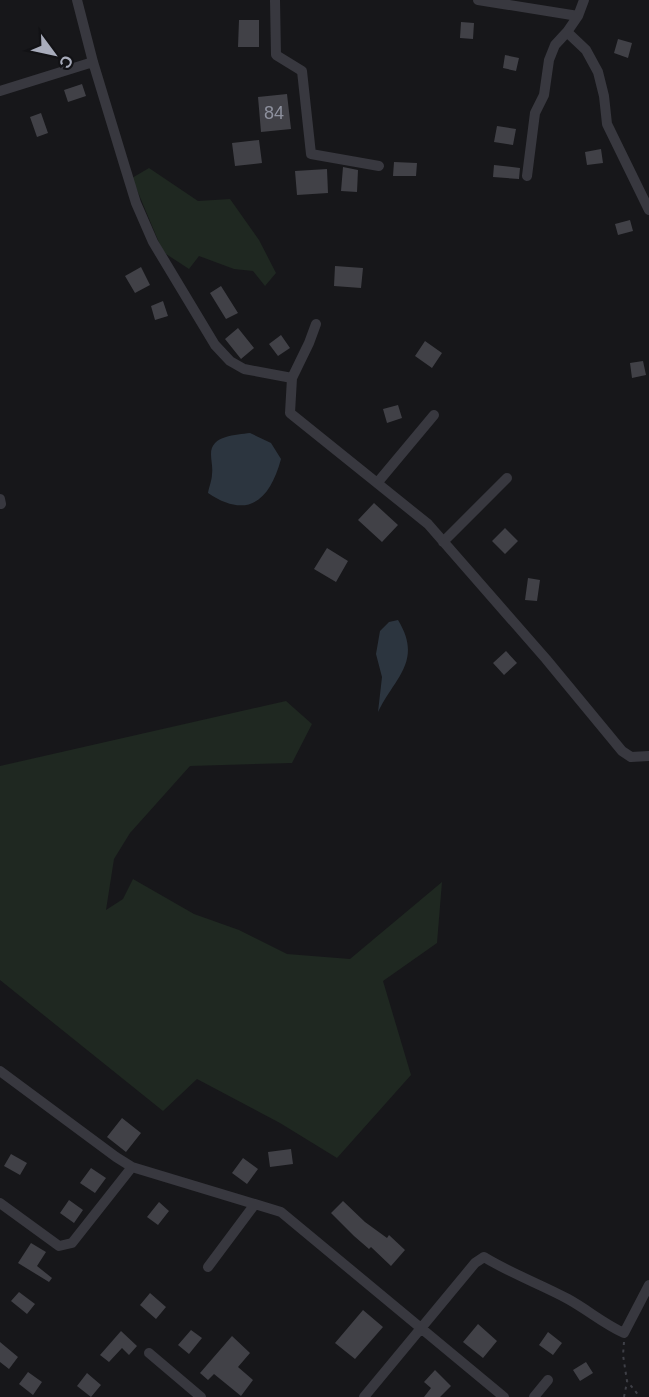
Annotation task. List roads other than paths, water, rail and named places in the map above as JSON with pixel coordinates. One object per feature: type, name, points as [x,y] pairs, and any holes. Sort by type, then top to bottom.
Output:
[{"type":"street","points":[[77,0],[93,62],[136,203],[153,242],[215,345],[231,361],[244,369],[292,378]]},
{"type":"street","points":[[275,0],[276,55],[302,71],[311,154],[380,166]]},
{"type":"street","points":[[478,0],[578,16]]},
{"type":"street","points":[[526,176],[535,113],[544,95],[549,60],[555,45],[578,16],[584,0]]},
{"type":"street","points":[[567,32],[586,50],[598,72],[604,96],[607,124],[649,210]]},
{"type":"street","points":[[0,91],[93,62]]},
{"type":"street","points":[[316,324],[292,378],[290,413],[428,524],[546,659],[622,751],[631,757],[649,756]]},
{"type":"street","points":[[378,482],[434,415]]},
{"type":"street","points":[[443,542],[507,478]]},
{"type":"street","points":[[0,1071],[132,1167],[281,1212],[504,1397]]},
{"type":"street","points":[[0,1083],[12,1080]]},
{"type":"street","points":[[0,1203],[59,1246],[72,1243],[132,1167]]},
{"type":"street","points":[[208,1267],[255,1204]]},
{"type":"street","points":[[367,1396],[475,1263],[484,1257],[510,1273],[567,1299],[607,1325],[624,1333],[649,1285]]},
{"type":"street","points":[[149,1353],[201,1397]]},
{"type":"street","points":[[534,1397],[548,1380]]}]
